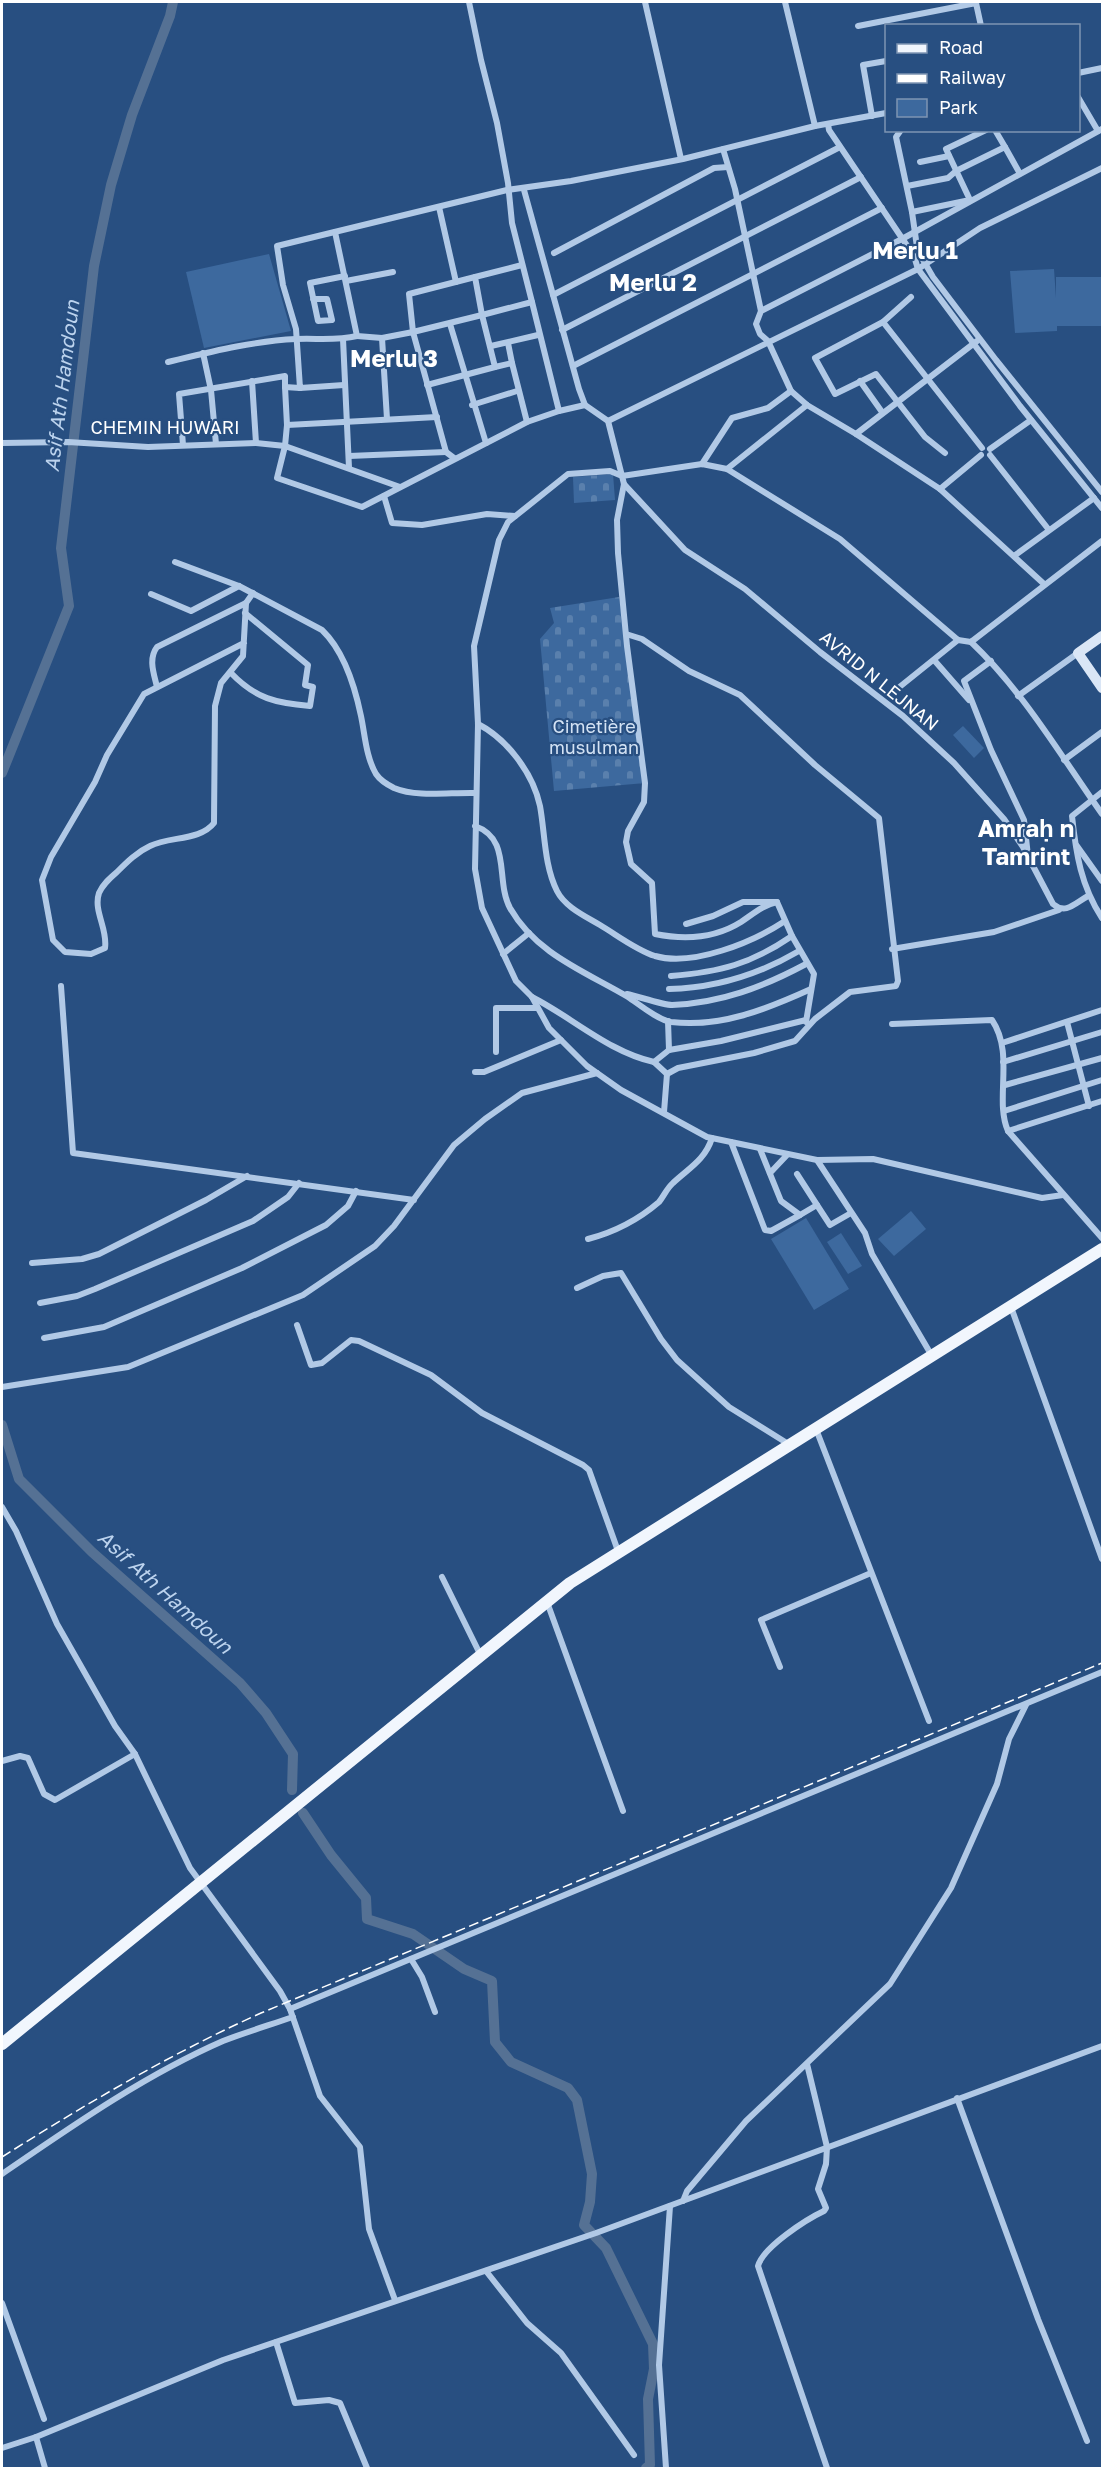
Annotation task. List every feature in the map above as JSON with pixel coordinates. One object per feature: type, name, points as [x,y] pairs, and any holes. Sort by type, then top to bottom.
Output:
[{"type":"main road","points":[[1102,636],[1078,653],[1102,688]]},
{"type":"main road","points":[[2,2044],[200,1881],[547,1602],[618,1551],[1102,1249]]},
{"type":"street","points":[[470,2],[481,60],[495,114],[512,223],[538,335],[559,411]]},
{"type":"street","points":[[645,2],[681,159]]},
{"type":"street","points":[[785,2],[815,126]]},
{"type":"street","points":[[858,26],[976,2],[981,24]]},
{"type":"street","points":[[872,116],[863,65],[885,61]]},
{"type":"street","points":[[1080,74],[1102,68]]},
{"type":"street","points":[[761,311],[902,239],[1019,172],[1100,130],[1080,101]]},
{"type":"street","points":[[300,388],[297,339],[277,246],[507,190],[524,190],[681,159],[815,126],[885,113]]},
{"type":"street","points":[[828,124],[840,147],[902,239],[925,264],[1031,420],[1102,508]]},
{"type":"street","points":[[900,132],[896,137],[916,231],[915,252],[918,269],[1102,492]]},
{"type":"street","points":[[970,200],[946,149],[982,132]]},
{"type":"street","points":[[996,132],[1019,172]]},
{"type":"street","points":[[553,295],[840,147]]},
{"type":"street","points":[[907,186],[948,178],[956,171],[1005,147]]},
{"type":"street","points":[[723,149],[737,200],[761,311],[756,324],[760,334],[768,341],[791,391],[807,405],[940,489],[1044,584]]},
{"type":"street","points":[[920,162],[949,156]]},
{"type":"street","points":[[554,253],[714,168],[728,167]]},
{"type":"street","points":[[608,421],[918,269],[980,228],[1102,168]]},
{"type":"street","points":[[562,330],[861,177]]},
{"type":"street","points":[[524,190],[585,405],[608,421],[623,480],[617,536],[626,634],[645,783],[644,802],[628,831],[626,842],[631,864],[652,883],[655,934],[678,939],[709,935],[737,924],[767,904],[777,902]]},
{"type":"street","points":[[912,212],[970,200]]},
{"type":"street","points":[[439,207],[456,282]]},
{"type":"street","points":[[573,366],[882,208]]},
{"type":"street","points":[[335,232],[357,336]]},
{"type":"street","points":[[454,458],[446,452],[427,385],[413,332],[409,294],[522,265]]},
{"type":"street","points":[[314,299],[310,283],[393,272]]},
{"type":"street","points":[[475,277],[495,367]]},
{"type":"street","points":[[911,297],[883,322],[815,358],[835,394],[876,374],[926,437],[945,453]]},
{"type":"street","points":[[168,362],[203,353],[297,339],[343,339],[357,336],[382,338],[450,324],[532,302]]},
{"type":"street","points":[[883,322],[928,377],[982,452]]},
{"type":"street","points":[[450,324],[472,405],[486,443]]},
{"type":"street","points":[[491,346],[538,335]]},
{"type":"street","points":[[382,338],[387,419]]},
{"type":"street","points":[[343,339],[349,468]]},
{"type":"street","points":[[856,434],[977,340]]},
{"type":"street","points":[[508,343],[517,391],[526,422]]},
{"type":"street","points":[[203,353],[211,390],[216,444]]},
{"type":"street","points":[[427,385],[512,363]]},
{"type":"street","points":[[183,446],[179,394],[285,376],[287,425],[285,446],[277,478],[362,507],[526,422],[585,405]]},
{"type":"street","points":[[252,381],[256,442]]},
{"type":"street","points":[[860,381],[882,412]]},
{"type":"street","points":[[285,387],[344,385]]},
{"type":"street","points":[[472,405],[517,391]]},
{"type":"street","points":[[702,464],[732,418],[768,408],[791,391]]},
{"type":"street","points":[[727,470],[807,405]]},
{"type":"street","points":[[287,425],[437,417]]},
{"type":"street","points":[[940,489],[982,452],[990,452],[1031,420]]},
{"type":"street","name":"CHEMIN HUWARI","points":[[2,443],[68,442],[129,446],[183,446],[256,442],[285,446],[400,487]]},
{"type":"street","points":[[349,456],[446,452]]},
{"type":"street","points":[[990,452],[1050,530]]},
{"type":"street","points":[[1063,1195],[1042,1198],[873,1159],[817,1160],[712,1138],[621,1090],[597,1073],[561,1040],[532,998],[516,981],[488,923],[477,888],[475,826],[478,724],[474,646],[499,540],[508,522],[568,474],[610,471],[623,480],[702,464],[727,470],[840,539],[958,640],[971,642],[991,661],[1018,696],[1102,814]]},
{"type":"street","name":"AVRID N LEJNAN","points":[[623,480],[685,550],[745,589],[820,652],[903,716],[968,777],[1004,819],[1028,857],[1053,904],[1059,910]]},
{"type":"street","points":[[384,496],[392,522],[422,525],[487,514],[515,516]]},
{"type":"street","points":[[1014,556],[1094,498]]},
{"type":"street","points":[[971,642],[1102,541]]},
{"type":"street","points":[[175,562],[238,586],[322,630],[334,643],[356,695],[369,757],[376,774],[384,782],[406,791],[476,793]]},
{"type":"street","points":[[151,594],[190,611],[238,586]]},
{"type":"street","points":[[157,687],[152,667],[153,652],[157,647],[246,603],[253,593]]},
{"type":"street","points":[[244,644],[144,694],[107,755],[95,782],[46,868],[42,894],[53,940],[65,952],[74,955],[91,954],[105,948],[105,935],[97,904],[99,894],[105,883],[134,856],[149,846],[204,832],[214,823],[215,706],[221,683],[243,656],[244,644],[246,613],[246,603]]},
{"type":"street","points":[[231,673],[253,692],[273,702],[310,706],[313,687],[305,685],[308,665],[246,613]]},
{"type":"street","points":[[626,634],[642,639],[689,671],[741,695],[815,765],[879,818],[892,949],[898,981],[896,986],[850,992],[815,1019],[795,1041],[678,1068],[667,1074]]},
{"type":"street","points":[[897,689],[958,640]]},
{"type":"street","points":[[1018,696],[1078,653]]},
{"type":"street","points":[[934,660],[974,705]]},
{"type":"street","points":[[991,661],[964,681],[1028,833],[1028,857]]},
{"type":"street","points":[[478,724],[503,741],[528,776],[540,804],[553,881],[561,897],[576,910],[646,952],[669,958],[709,954],[752,941],[785,921]]},
{"type":"street","points":[[1064,760],[1102,732]]},
{"type":"street","points":[[1102,792],[1072,816],[1075,843],[1088,896],[1102,918]]},
{"type":"street","points":[[475,826],[490,833],[497,843],[506,897],[529,933],[567,964],[668,1021],[697,1023],[744,1016],[811,988]]},
{"type":"street","points":[[1018,840],[1028,833]]},
{"type":"street","points":[[1075,843],[1102,881]]},
{"type":"street","points":[[892,949],[994,932],[1059,910],[1067,910],[1088,896]]},
{"type":"street","points":[[686,924],[713,916],[743,902],[777,902]]},
{"type":"street","points":[[777,902],[799,951],[814,974],[805,1031]]},
{"type":"street","points":[[502,954],[529,933]]},
{"type":"street","points":[[671,976],[730,968],[766,954],[792,936]]},
{"type":"street","points":[[669,989],[704,986],[744,978],[799,951]]},
{"type":"street","points":[[618,991],[670,1005],[707,1001],[750,992],[806,964]]},
{"type":"street","points":[[61,986],[73,1153],[414,1200]]},
{"type":"street","points":[[532,998],[557,1010],[618,1049],[636,1058],[654,1062],[667,1074]]},
{"type":"street","points":[[496,1052],[496,1008],[537,1008]]},
{"type":"street","points":[[1002,1043],[1102,1010]]},
{"type":"street","points":[[654,1062],[669,1050],[731,1039],[806,1020]]},
{"type":"street","points":[[892,1024],[992,1020],[1002,1043],[1004,1111],[1008,1131],[1102,1238]]},
{"type":"street","points":[[668,1021],[669,1050]]},
{"type":"street","points":[[1066,1022],[1089,1106]]},
{"type":"street","points":[[1003,1062],[1102,1032]]},
{"type":"street","points":[[475,1072],[484,1072],[561,1040]]},
{"type":"street","points":[[1005,1085],[1102,1058]]},
{"type":"street","points":[[2,1388],[75,1378],[128,1367],[303,1295],[375,1246],[414,1200],[454,1145],[522,1093],[597,1073]]},
{"type":"street","points":[[664,1112],[667,1074]]},
{"type":"street","points":[[1004,1111],[1102,1080]]},
{"type":"street","points":[[1008,1131],[1102,1101]]},
{"type":"street","points":[[588,1239],[624,1227],[659,1201],[672,1183],[697,1164],[709,1150],[712,1138]]},
{"type":"street","points":[[731,1142],[765,1230],[771,1231],[817,1205]]},
{"type":"street","points":[[760,1149],[781,1201],[800,1215]]},
{"type":"street","points":[[770,1173],[787,1155]]},
{"type":"street","points":[[817,1160],[866,1233],[872,1254],[932,1356]]},
{"type":"street","points":[[797,1174],[830,1225],[851,1213]]},
{"type":"street","points":[[32,1263],[82,1259],[99,1254],[207,1200],[248,1176]]},
{"type":"street","points":[[40,1303],[77,1296],[253,1221],[288,1197],[299,1183]]},
{"type":"street","points":[[44,1338],[104,1327],[242,1268],[326,1224],[348,1206],[356,1191]]},
{"type":"street","points":[[577,1288],[603,1276],[621,1273],[661,1339],[677,1360],[729,1407],[790,1445]]},
{"type":"street","points":[[1011,1307],[1102,1559]]},
{"type":"street","points":[[297,1325],[311,1365],[322,1363],[351,1340],[359,1341],[431,1375],[482,1413],[583,1465],[589,1470],[618,1551]]},
{"type":"street","points":[[816,1429],[929,1721]]},
{"type":"street","points":[[2,1507],[20,1540],[57,1624],[115,1726],[135,1754],[189,1868],[290,2009],[320,2096],[360,2147],[369,2229],[395,2300]]},
{"type":"street","points":[[780,1667],[761,1620],[871,1573]]},
{"type":"street","points":[[442,1577],[480,1654]]},
{"type":"street","points":[[547,1602],[624,1811]]},
{"type":"street","points":[[290,2009],[1102,1672]]},
{"type":"street","points":[[683,2201],[687,2191],[746,2121],[890,1984],[951,1888],[997,1784],[1008,1739],[1026,1704]]},
{"type":"street","points":[[2,1761],[20,1756],[28,1758],[44,1794],[56,1800],[135,1754]]},
{"type":"street","points":[[411,1959],[422,1977],[435,2012]]},
{"type":"street","points":[[2,2174],[109,2103],[203,2051],[244,2033],[293,2017]]},
{"type":"street","points":[[2,2448],[170,2380],[395,2300],[589,2236],[1102,2046]]},
{"type":"street","points":[[807,2064],[827,2147],[826,2164],[818,2189],[826,2204],[824,2211],[798,2225],[763,2257],[758,2266],[826,2468]]},
{"type":"street","points":[[957,2098],[1038,2319],[1087,2441]]},
{"type":"street","points":[[666,2469],[659,2366],[670,2206]]},
{"type":"street","points":[[486,2271],[527,2323],[561,2353],[634,2455]]},
{"type":"street","points":[[2,2302],[44,2419]]},
{"type":"street","points":[[276,2342],[295,2403],[336,2400],[340,2403],[366,2469]]},
{"type":"street","points":[[36,2436],[45,2469]]},
{"type":"green space","points":[[269,254],[291,331],[204,348],[186,272]]},
{"type":"green space","points":[[1054,269],[1056,298],[1056,277],[1102,277],[1102,326],[1057,326],[1057,331],[1015,333],[1010,271]]},
{"type":"green space","points":[[613,474],[615,500],[574,503],[573,477]]},
{"type":"green space","name":"Cimetière musulman","points":[[619,597],[645,783],[554,791],[540,639],[554,623],[550,608]]},
{"type":"green space","points":[[963,726],[984,748],[974,758],[953,735]]},
{"type":"green space","points":[[911,1211],[926,1229],[894,1256],[878,1239]]},
{"type":"green space","points":[[806,1218],[849,1289],[814,1310],[771,1239]]},
{"type":"green space","points":[[841,1233],[862,1266],[848,1274],[827,1242]]},
{"type":"waterway","name":"Asif Ath Hamdoun","points":[[2,773],[69,606],[61,548],[94,266],[111,185],[132,115],[170,16],[173,2]]},
{"type":"waterway","name":"Asif Ath Hamdoun","points":[[2,1425],[19,1479],[92,1552],[240,1683],[266,1713],[293,1754],[292,1790]]},
{"type":"waterway","name":"Asif Ath Hamdoun","points":[[303,1813],[331,1855],[366,1898],[367,1919],[413,1934],[464,1969],[492,1981],[495,2042],[511,2062],[568,2088],[577,2100],[592,2174],[590,2202],[584,2225],[606,2248],[653,2344],[654,2369],[648,2399],[650,2465],[646,2468]]},
{"type":"railway","points":[[2,2157],[129,2080],[261,2013],[1102,1663]]},
{"type":"district","name":"Merlu 1","points":[[915,251]]},
{"type":"district","name":"Merlu 2","points":[[653,283]]},
{"type":"district","name":"Merlu 3","points":[[394,359]]},
{"type":"district","name":"Amṛaḥ n Tamrint","points":[[1026,843]]}]
